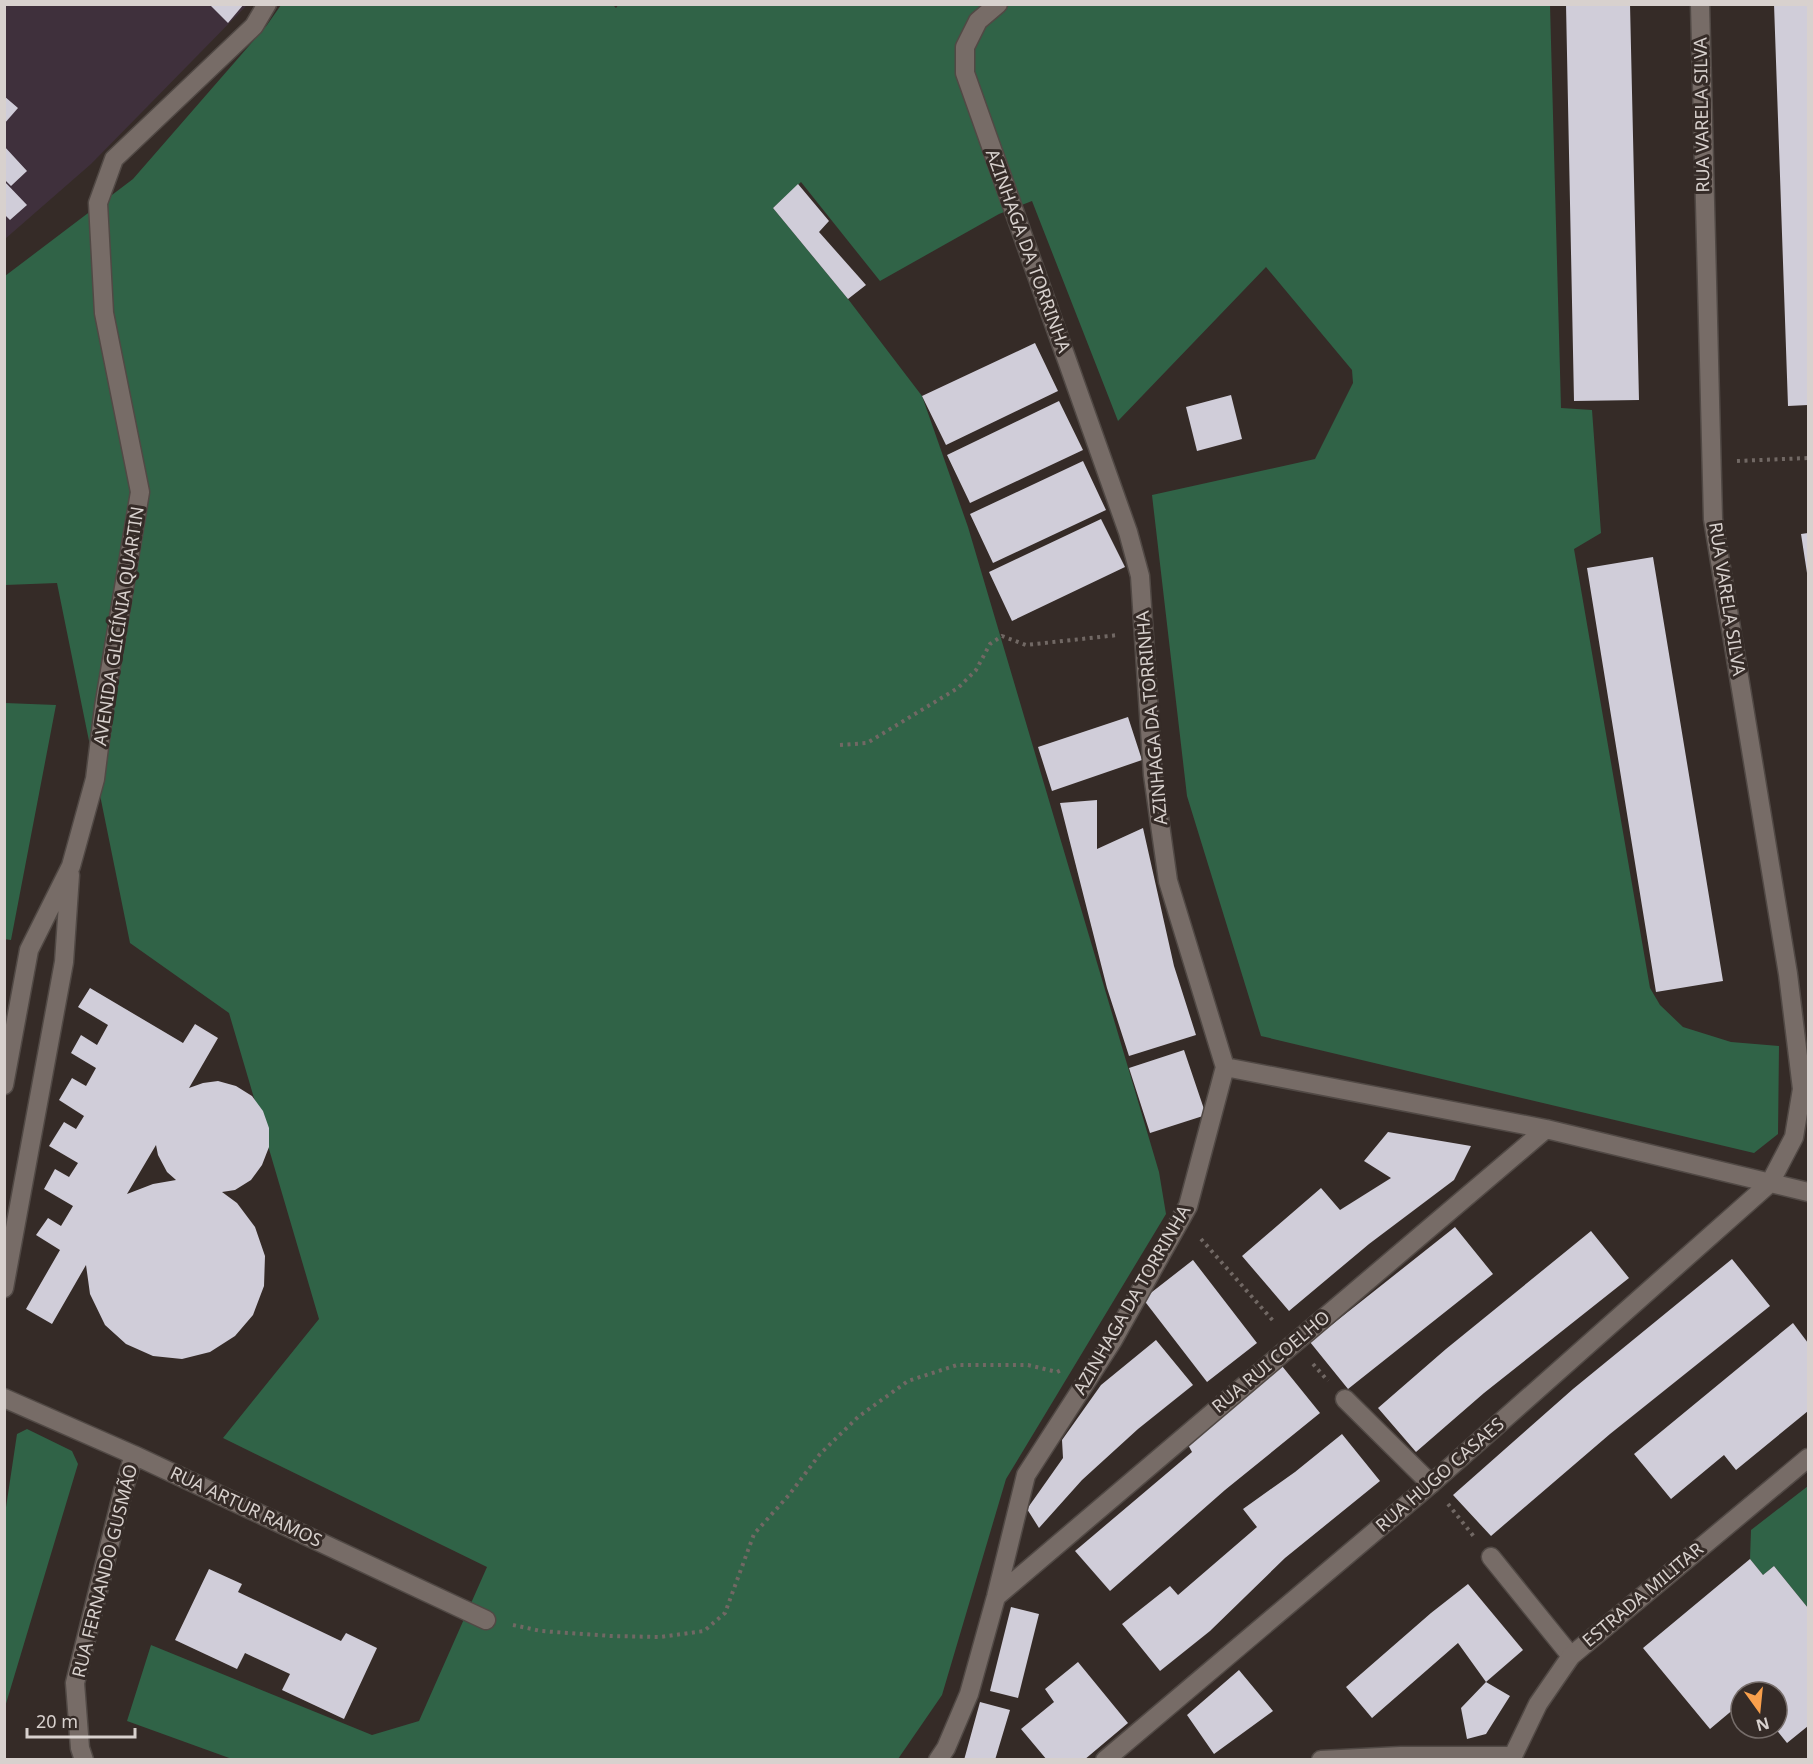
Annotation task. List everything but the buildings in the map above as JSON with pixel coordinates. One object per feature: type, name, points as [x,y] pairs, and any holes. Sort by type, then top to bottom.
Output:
[{"type":"street","name":"AVENIDA GLICÍNIA QUARTIN","points":[[4,1085],[29,950],[71,866],[95,779],[104,707],[140,492],[104,313],[98,203],[114,159],[254,26],[267,4]]},
{"type":"street","name":"AZINHAGA DA TORRINHA","points":[[938,1760],[946,1749],[969,1694],[1026,1475],[1100,1360],[1188,1206],[1225,1067],[1168,881],[1153,775],[1140,576],[1128,532],[965,73],[965,47],[978,21],[998,4]]},
{"type":"street","name":"RUA VARELA SILVA","points":[[1700,4],[1713,519],[1788,974],[1802,1089],[1794,1137],[1770,1184]]},
{"type":"street","name":"AVENIDA GLICÍNIA QUARTIN","points":[[4,1288],[64,962],[71,866]]},
{"type":"street","points":[[1225,1067],[1546,1129],[1809,1192]]},
{"type":"street","name":"RUA RUI COELHO","points":[[996,1597],[1546,1129]]},
{"type":"street","name":"RUA HUGO CASAES","points":[[1105,1760],[1431,1484],[1770,1184]]},
{"type":"street","name":"RUA ARTUR RAMOS","points":[[4,1398],[135,1455],[486,1620]]},
{"type":"street","points":[[1345,1399],[1431,1484]]},
{"type":"street","name":"RUA FERNANDO GUSMÃO","points":[[84,1760],[80,1748],[75,1683],[123,1491],[135,1455]]},
{"type":"street","name":"ESTRADA MILITAR","points":[[1511,1758],[1538,1704],[1570,1656],[1809,1458]]},
{"type":"street","points":[[1491,1557],[1570,1656]]},
{"type":"street","points":[[1321,1760],[1401,1756],[1511,1758]]},
{"type":"path","points":[[1712,462],[1809,458]]},
{"type":"path","points":[[840,745],[867,742],[958,688],[976,670],[990,644],[1002,636],[1026,645],[1143,632]]},
{"type":"path","points":[[1182,1217],[1345,1399]]},
{"type":"path","points":[[486,1620],[541,1631],[611,1636],[660,1638],[704,1631],[725,1613],[754,1534],[789,1495],[820,1454],[858,1417],[908,1381],[957,1365],[1028,1365],[1057,1372],[1100,1360]]},
{"type":"path","points":[[1431,1484],[1491,1557]]},
{"type":"shaded area","points":[[5,5],[247,5],[91,164],[5,239]]},
{"type":"green space","points":[[612,4],[616,8],[619,4],[1550,5],[1561,408],[1592,410],[1601,533],[1574,549],[1650,988],[1660,1005],[1683,1027],[1731,1042],[1779,1046],[1778,1134],[1754,1153],[1261,1036],[1187,796],[1152,495],[1315,459],[1353,383],[1352,370],[1266,267],[1118,421],[1032,201],[999,214],[880,281],[801,182],[773,208],[848,299],[922,396],[968,527],[1159,1172],[1166,1214],[1006,1479],[942,1695],[898,1759],[232,1759],[127,1721],[151,1645],[372,1735],[419,1721],[487,1567],[223,1438],[319,1319],[229,1013],[130,943],[57,583],[5,585],[5,276],[133,179],[267,25],[281,5]]},
{"type":"green space","points":[[5,703],[56,705],[11,940],[4,939]]},
{"type":"green space","points":[[27,1429],[72,1451],[78,1464],[5,1707],[5,1514],[17,1434]]},
{"type":"green space","points":[[1808,1486],[1808,1608],[1774,1566],[1763,1575],[1750,1559],[1751,1530]]}]
